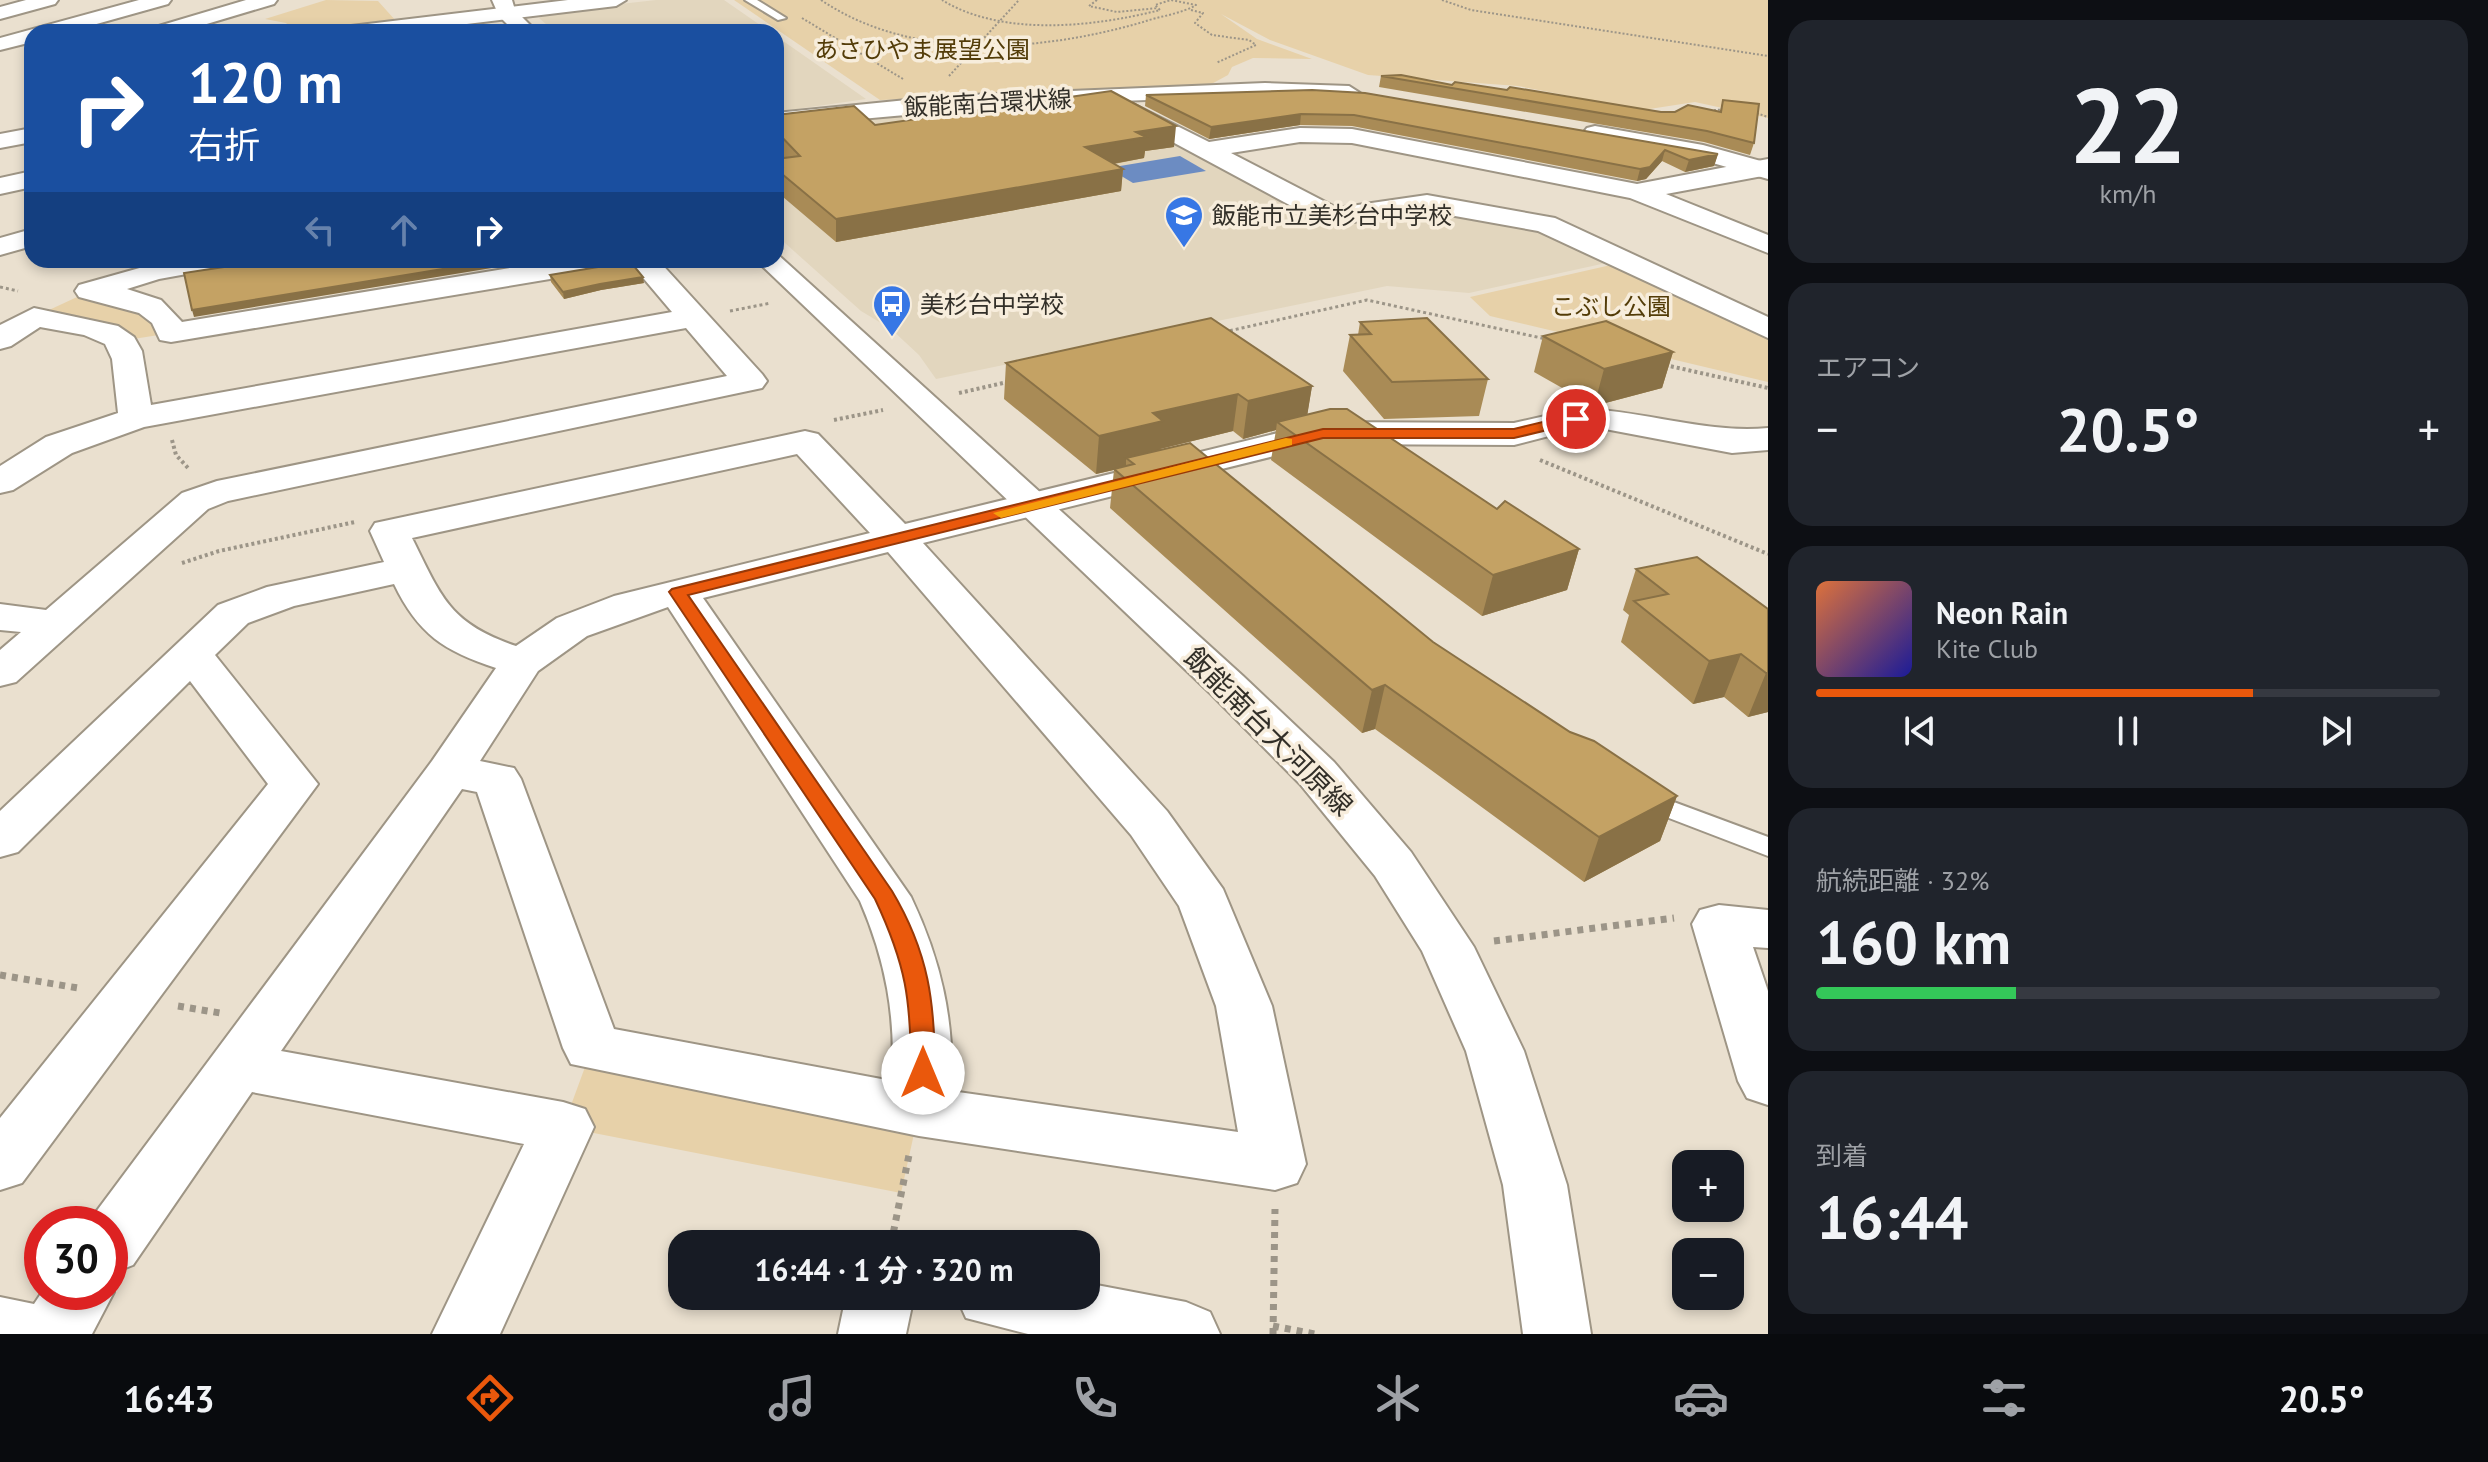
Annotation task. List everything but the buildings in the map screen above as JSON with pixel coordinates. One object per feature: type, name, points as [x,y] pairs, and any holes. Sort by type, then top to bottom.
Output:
[{"type":"street","points":[[0,13],[48,0]]},
{"type":"street","points":[[74,24],[161,0]]},
{"type":"street","points":[[186,24],[267,0]]},
{"type":"street","points":[[452,24],[504,6],[616,0]]},
{"type":"street","points":[[504,6],[520,24]]},
{"type":"street","points":[[0,44],[24,38]]},
{"type":"street","name":"飯能南台環状線","points":[[784,119],[908,105],[1265,90],[1376,96]]},
{"type":"street","points":[[1107,98],[1333,217],[1427,203],[1545,224],[1768,329]]},
{"type":"street","points":[[1566,128],[1703,152],[1766,169]]},
{"type":"street","points":[[1203,150],[1300,135],[1352,136],[1637,192],[1768,245]]},
{"type":"street","points":[[0,141],[24,136]]},
{"type":"street","points":[[1637,192],[1766,169]]},
{"type":"street","points":[[0,186],[24,181]]},
{"type":"street","points":[[0,247],[24,240]]},
{"type":"street","points":[[172,268],[90,291],[159,310],[169,322],[171,333],[562,268]]},
{"type":"street","points":[[0,673],[195,501],[217,492],[750,381],[649,268]]},
{"type":"street","name":"飯能南台大河原線","points":[[779,268],[1036,505],[1317,773],[1393,864],[1447,947],[1495,1051],[1535,1185],[1557,1334]]},
{"type":"street","points":[[0,339],[34,317],[83,325],[115,337],[124,347],[150,415]]},
{"type":"street","points":[[0,482],[59,445],[150,415],[693,317]]},
{"type":"street","points":[[128,1219],[449,772],[522,662],[572,627],[629,605],[897,538],[1036,505],[1198,477],[1323,433],[1505,434],[1576,419],[1605,419],[1732,442],[1768,439]]},
{"type":"street","points":[[449,772],[497,779],[592,1048],[919,1111],[1275,1164],[1244,1006],[1204,902],[1149,823],[897,538],[805,442],[389,531],[426,611],[446,632],[479,648],[522,662]]},
{"type":"street","points":[[0,840],[190,652],[233,614],[282,596],[407,569]]},
{"type":"street","points":[[678,592],[885,897],[908,944],[923,1008],[919,1111]]},
{"type":"street","points":[[0,617],[54,624]]},
{"type":"street","points":[[0,1164],[294,784],[190,652]]},
{"type":"street","points":[[1743,927],[1768,1081]]},
{"type":"street","points":[[236,1066],[563,1127],[466,1334]]},
{"type":"street","points":[[54,1334],[69,1310]]},
{"type":"street","points":[[872,1334],[877,1310]]},
{"type":"street","points":[[1062,1310],[1186,1334]]},
{"type":"street","points":[[0,1329],[29,1334]]},
{"type":"lane","points":[[750,0],[781,18]]},
{"type":"lane","points":[[1624,792],[1768,847]]},
{"type":"path","points":[[821,0],[858,23],[894,34],[980,43],[1068,39],[1105,33],[1171,12],[1190,10],[1203,13],[1195,23],[1212,35],[1249,40]]},
{"type":"path","points":[[942,0],[961,10],[1002,19],[1105,21],[1159,9]]},
{"type":"path","points":[[949,76],[1019,0]]},
{"type":"path","points":[[1097,0],[1089,6],[1103,12],[1159,9],[1171,12]]},
{"type":"path","points":[[1442,0],[1471,10],[1655,36],[1681,44],[1768,56]]},
{"type":"path","points":[[1159,9],[1155,5],[1159,2],[1182,1],[1196,5],[1190,10]]},
{"type":"path","points":[[798,16],[912,84]]},
{"type":"path","points":[[1693,113],[1735,110]]},
{"type":"path","points":[[1746,111],[1768,117]]},
{"type":"path","points":[[693,317],[809,296]]},
{"type":"path","points":[[1214,335],[1367,300],[1552,340]]},
{"type":"path","points":[[1660,364],[1768,388]]},
{"type":"path","points":[[924,401],[1016,380]]},
{"type":"path","points":[[150,415],[176,455],[217,492]]},
{"type":"path","points":[[1539,460],[1768,554]]},
{"type":"path","points":[[1447,947],[1665,917],[1743,927]]},
{"type":"path","points":[[894,1230],[919,1111]]},
{"type":"path","points":[[1275,1164],[1273,1330],[1315,1334]]},
{"type":"shaded area","points":[[656,0],[724,0],[758,24],[546,24],[539,18],[549,12]]},
{"type":"shaded area","points":[[784,42],[866,99],[784,111]]},
{"type":"shaded area","name":"飯能市立美杉台中学校","points":[[1103,102],[1327,228],[1422,211],[1457,213],[1529,227],[1606,263],[1469,293],[1387,286],[936,379],[919,355],[891,329],[861,311],[784,242],[784,127],[907,110]]},
{"type":"green space","points":[[326,0],[378,1],[396,21],[375,24],[287,24],[265,19]]},
{"type":"green space","name":"あさひやま展望公園","points":[[734,0],[1768,0],[1768,118],[1695,102],[1643,110],[1518,86],[1368,75],[1270,40],[1221,14],[1257,39],[1312,59],[1253,58],[1232,67],[1228,75],[1204,88],[880,100],[784,34],[784,24],[769,24]]},
{"type":"green space","name":"こぶし公園","points":[[1611,265],[1768,338],[1768,382],[1490,316],[1470,297]]},
{"type":"green space","points":[[90,291],[128,299],[171,333],[121,341],[34,317]]},
{"type":"green space","points":[[592,1048],[919,1111],[901,1193],[563,1127]]},
{"type":"water","points":[[1180,156],[1206,171],[1133,183],[1108,168]]},
{"type":"slow traffic","points":[[1001,513],[1286,442]]},
{"type":"place","name":"飯能市立美杉台中学校","points":[[1184,249]]},
{"type":"place","name":"美杉台中学校","points":[[892,338]]},
{"type":"route","points":[[923,1073],[923,1008],[908,944],[885,897],[678,592],[1323,433],[1514,434],[1576,419]]}]
